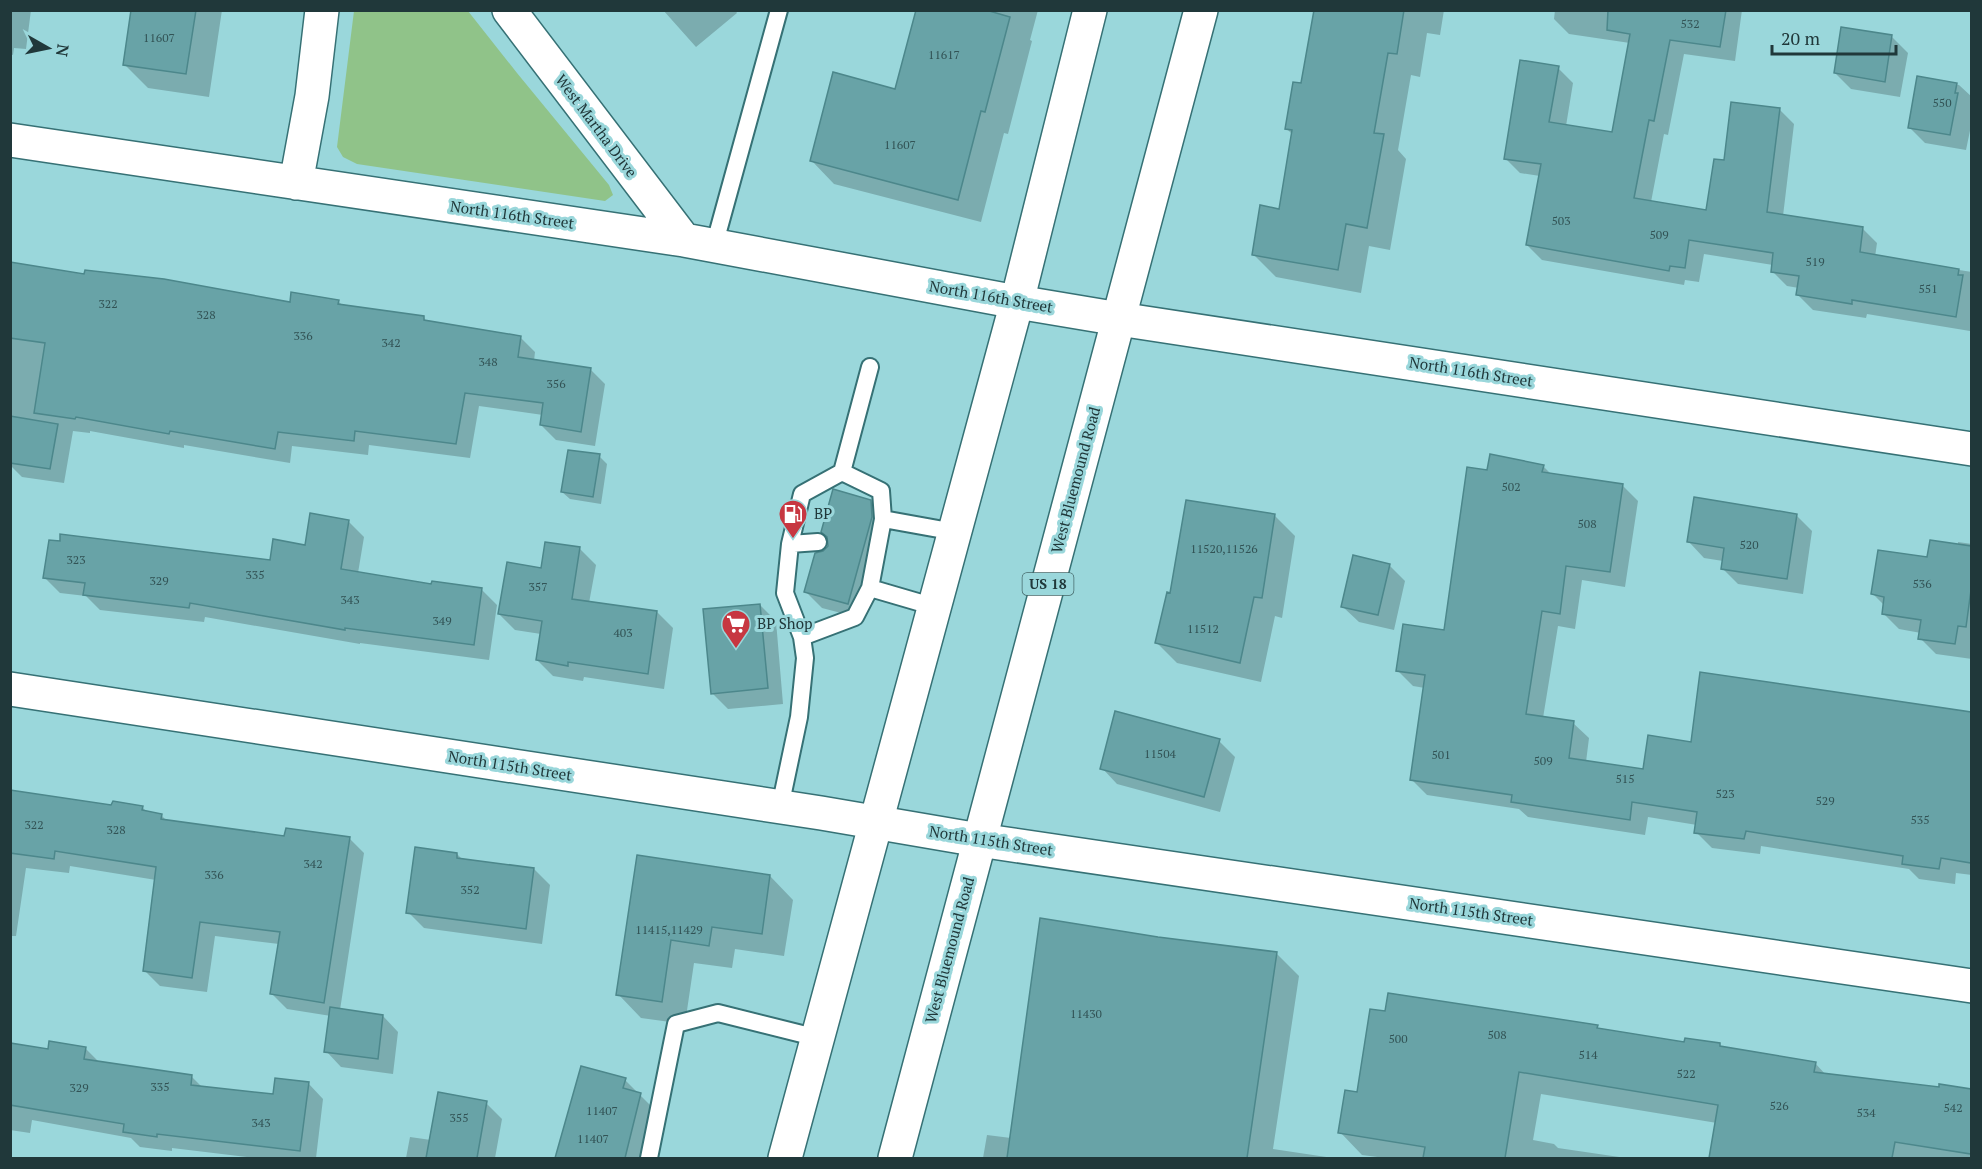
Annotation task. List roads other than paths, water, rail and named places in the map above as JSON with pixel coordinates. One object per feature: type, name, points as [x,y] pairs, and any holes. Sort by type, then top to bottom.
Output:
[{"type":"street","points":[[296,183],[312,96],[322,10]]},
{"type":"street","name":"West Martha Drive","points":[[509,10],[699,243]]},
{"type":"street","points":[[785,1158],[1017,302],[1090,10]]},
{"type":"street","name":"West Bluemound Road","points":[[895,1158],[1201,10]]},
{"type":"street","name":"North 116th Street","points":[[10,140],[699,243],[1119,319],[1971,450]]},
{"type":"street","name":"North 115th Street","points":[[10,689],[780,807],[979,840],[1971,986]]},
{"type":"lane","points":[[699,243],[779,10]]},
{"type":"lane","points":[[780,807],[799,717],[805,658],[802,637],[785,593],[790,544],[802,494],[842,472],[870,367]]},
{"type":"lane","points":[[802,637],[855,616],[870,588],[873,540],[883,519],[881,491],[842,472]]},
{"type":"lane","points":[[883,519],[955,532]]},
{"type":"lane","points":[[790,544],[818,542]]},
{"type":"lane","points":[[870,588],[935,607]]},
{"type":"lane","points":[[649,1158],[676,1024],[718,1013],[818,1038]]},
{"type":"place","name":"BP","points":[[793,540]]},
{"type":"place","name":"BP Shop","points":[[736,650]]}]
